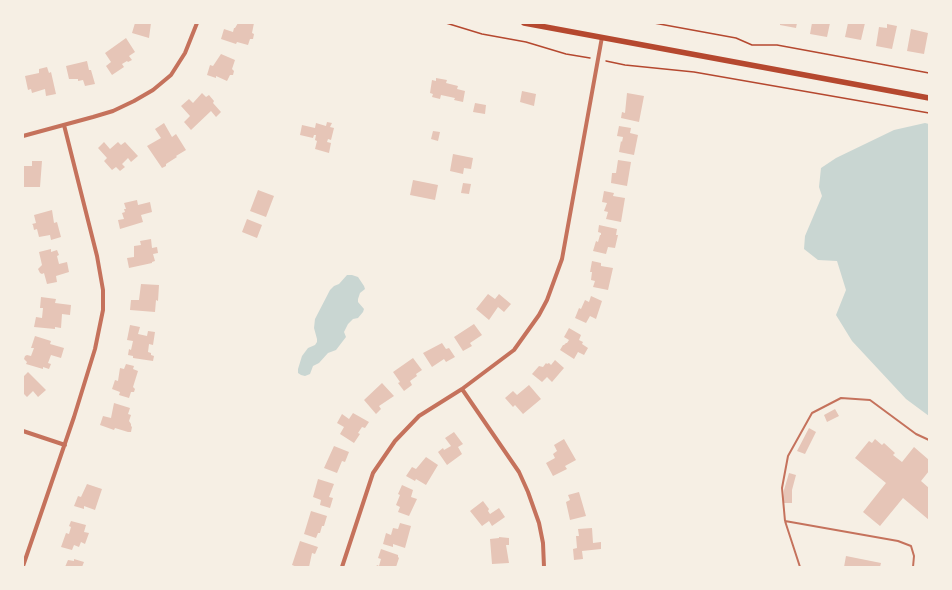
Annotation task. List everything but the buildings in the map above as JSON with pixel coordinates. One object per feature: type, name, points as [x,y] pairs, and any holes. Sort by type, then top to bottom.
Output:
[{"type":"main road","points":[[524,23],[929,98]]},
{"type":"street","points":[[23,136],[114,110],[153,90],[171,75],[185,53],[197,23]]},
{"type":"street","points":[[342,567],[373,472],[395,440],[419,416],[462,389],[514,350],[539,315],[547,300],[559,269],[563,253],[602,37]]},
{"type":"street","points":[[23,566],[74,417],[95,349],[103,310],[103,290],[97,256],[64,125]]},
{"type":"street","points":[[462,389],[519,472],[539,523],[543,543],[544,567]]},
{"type":"street","points":[[23,431],[65,445]]},
{"type":"lane","points":[[800,567],[785,521],[782,488],[788,456],[812,413],[841,398],[870,400],[916,434],[929,440]]},
{"type":"lane","points":[[785,521],[898,541],[911,546],[914,556],[913,567]]},
{"type":"path","points":[[446,23],[482,34],[526,42],[566,54],[590,58]]},
{"type":"path","points":[[654,23],[736,38],[752,45],[777,45],[929,73]]},
{"type":"path","points":[[606,61],[625,65],[694,72],[929,113]]},
{"type":"shaded area","points":[[925,123],[929,124],[929,416],[906,399],[852,341],[836,315],[846,290],[837,261],[818,260],[804,249],[805,236],[822,196],[819,187],[821,168],[836,158],[894,130]]},
{"type":"shaded area","points":[[347,275],[358,277],[364,286],[365,289],[360,293],[358,299],[358,302],[364,309],[363,312],[358,318],[353,319],[348,324],[344,332],[346,337],[336,350],[328,353],[319,363],[313,366],[310,374],[305,376],[301,375],[298,373],[298,369],[302,356],[308,348],[315,345],[317,342],[314,328],[315,319],[330,290],[339,284]]}]
